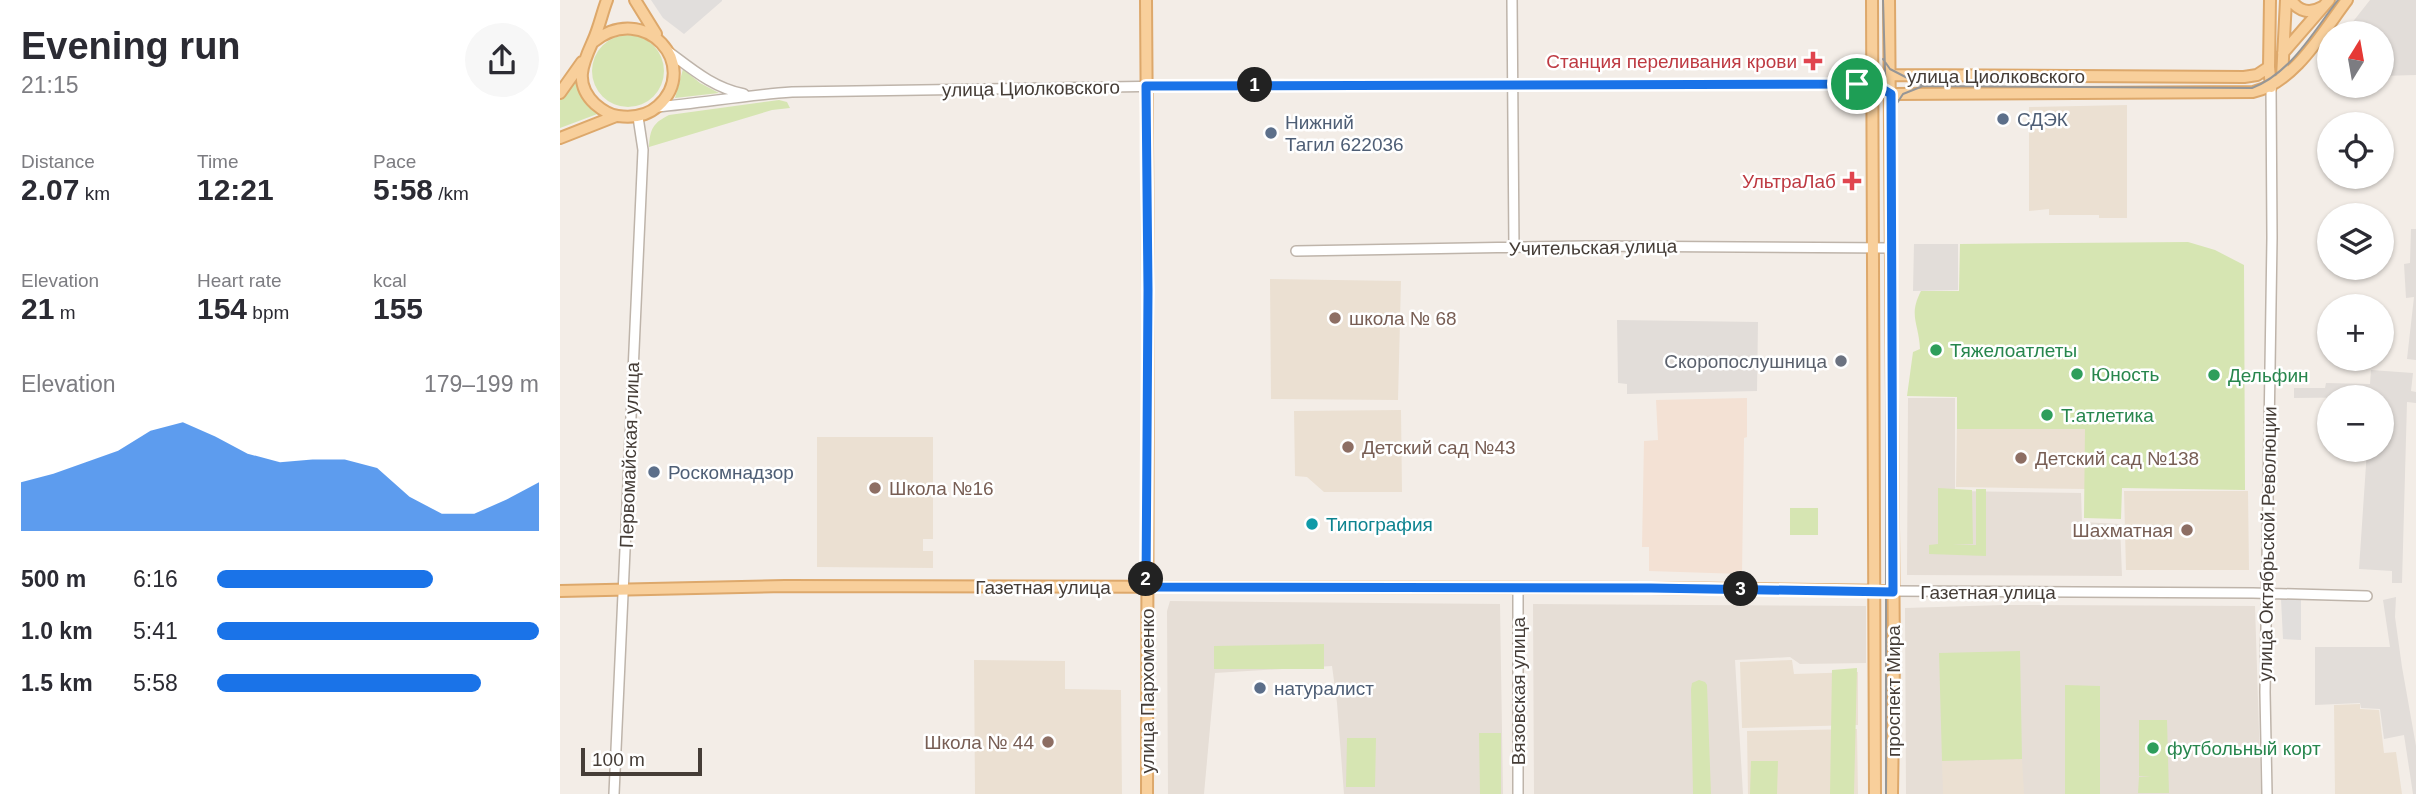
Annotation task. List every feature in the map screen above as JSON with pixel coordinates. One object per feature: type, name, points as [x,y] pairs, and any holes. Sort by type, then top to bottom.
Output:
[{"type":"main road","points":[[560,93],[593,42],[607,0]]},
{"type":"main road","points":[[583,60],[582,74],[588,94],[603,110],[616,116],[638,117],[657,107],[671,87],[673,63],[669,52],[635,0]]},
{"type":"main road","name":"улица Пархоменко","points":[[1146,0],[1147,794]]},
{"type":"main road","name":"проспект Мира","points":[[1872,0],[1875,794]]},
{"type":"main road","name":"проспект Мира","points":[[1889,0],[1892,794]]},
{"type":"main road","name":"улица Октябрьской Революции","points":[[2270,0],[2271,87]]},
{"type":"main road","points":[[2282,78],[2286,0]]},
{"type":"main road","points":[[2291,0],[2297,7],[2309,12],[2327,3]]},
{"type":"main road","name":"улица Циолковского","points":[[1891,94],[2245,93],[2271,87],[2282,78],[2305,55],[2347,0]]},
{"type":"main road","name":"улица Циолковского","points":[[2283,53],[2327,3]]},
{"type":"main road","points":[[593,42],[602,34],[626,26],[650,32],[660,39]]},
{"type":"main road","name":"улица Циолковского","points":[[1871,82],[1891,75],[2244,77],[2257,75],[2269,67]]},
{"type":"main road","points":[[1871,82],[1891,94]]},
{"type":"main road","points":[[560,138],[616,116]]},
{"type":"main road","name":"Газетная улица","points":[[560,591],[785,586],[1675,588],[1893,592]]},
{"type":"street","points":[[1513,0],[1514,248]]},
{"type":"street","name":"улица Циолковского","points":[[669,52],[713,84],[727,91],[750,95]]},
{"type":"street","name":"улица Циолковского","points":[[2269,67],[2283,53]]},
{"type":"street","name":"улица Циолковского","points":[[657,107],[721,101],[750,95],[1146,86],[1871,82]]},
{"type":"street","name":"улица Октябрьской Революции","points":[[2267,794],[2266,594],[2272,225],[2271,87]]},
{"type":"street","name":"Первомайская улица","points":[[614,794],[643,150],[638,117]]},
{"type":"street","name":"Учительская улица","points":[[1296,251],[1891,247]]},
{"type":"street","name":"Вязовская улица","points":[[1518,589],[1518,794]]},
{"type":"street","name":"Газетная улица","points":[[1893,592],[2367,596]]},
{"type":"shaded area","points":[[651,0],[722,1],[684,34],[663,18]]},
{"type":"shaded area","points":[[2370,0],[2416,0],[2416,75],[2394,76],[2394,21],[2353,21]]},
{"type":"shaded area","points":[[2127,105],[2127,218],[2049,215],[2049,209],[2029,211],[2029,107]]},
{"type":"shaded area","points":[[2411,229],[2416,229],[2416,360],[2407,359],[2414,297],[2406,298],[2404,264],[2410,263]]},
{"type":"shaded area","points":[[1914,244],[1958,244],[1958,290],[1913,291]]},
{"type":"shaded area","name":"школа № 68","points":[[1270,279],[1401,281],[1398,400],[1271,399]]},
{"type":"shaded area","points":[[1617,320],[1758,322],[1757,391],[1627,394],[1627,384],[1618,383]]},
{"type":"shaded area","points":[[2371,371],[2413,373],[2411,391],[2416,392],[2416,403],[2407,402],[2402,583],[2392,583],[2392,571],[2359,569],[2366,462],[2394,462],[2394,385],[2326,385],[2370,384]]},
{"type":"shaded area","points":[[2294,388],[2317,388],[2317,398],[2294,398]]},
{"type":"shaded area","points":[[1747,398],[1742,574],[1649,571],[1649,547],[1642,547],[1644,441],[1658,440],[1656,400]]},
{"type":"shaded area","points":[[1908,398],[1955,398],[1955,491],[2081,493],[2082,522],[2120,524],[2122,576],[1907,575]]},
{"type":"shaded area","name":"Детский сад №43","points":[[1401,410],[1402,492],[1324,492],[1307,477],[1295,476],[1294,411]]},
{"type":"shaded area","name":"Детский сад №138","points":[[1957,429],[2086,429],[2085,489],[1956,487]]},
{"type":"shaded area","name":"Школа №16","points":[[817,437],[933,437],[933,539],[923,539],[923,551],[933,551],[933,568],[817,567]]},
{"type":"shaded area","name":"Шахматная","points":[[2124,491],[2248,491],[2249,570],[2126,570]]},
{"type":"shaded area","points":[[2396,597],[2395,617],[2416,746],[2416,794],[2413,794],[2404,735],[2384,739],[2380,709],[2361,708],[2360,703],[2315,705],[2315,647],[2390,647],[2383,600]]},
{"type":"shaded area","points":[[2281,599],[2301,599],[2301,640],[2283,639]]},
{"type":"shaded area","points":[[1170,601],[1500,604],[1503,794],[1344,794],[1332,666],[1215,673],[1204,794],[1168,794],[1167,611]]},
{"type":"shaded area","points":[[1533,604],[1866,606],[1866,663],[1800,664],[1790,657],[1735,660],[1743,794],[1534,794]]},
{"type":"shaded area","points":[[2003,605],[2255,606],[2261,794],[1906,794],[1905,608]]},
{"type":"shaded area","name":"Школа № 44","points":[[974,660],[1065,661],[1065,689],[1121,690],[1122,794],[975,794]]},
{"type":"shaded area","points":[[1792,660],[1794,674],[1858,672],[1858,725],[1742,728],[1740,662]]},
{"type":"shaded area","points":[[2360,704],[2360,709],[2379,710],[2384,753],[2396,752],[2402,794],[2335,794],[2334,705]]},
{"type":"shaded area","points":[[1857,729],[1858,794],[1748,794],[1747,731]]},
{"type":"shaded area","points":[[2022,759],[2024,794],[1943,794],[1942,761]]},
{"type":"green space","points":[[621,35],[635,35],[654,45],[664,64],[664,78],[654,97],[635,107],[621,107],[602,97],[592,78],[592,64],[602,45]]},
{"type":"green space","points":[[683,69],[700,83],[719,93],[675,98]]},
{"type":"green space","points":[[578,79],[600,113],[560,128],[560,100]]},
{"type":"green space","points":[[779,100],[787,102],[790,108],[772,110],[649,147],[653,127],[669,115]]},
{"type":"green space","name":"Юность","points":[[2188,242],[2215,250],[2244,265],[2245,490],[2122,488],[2121,519],[2084,518],[2085,429],[1957,429],[1957,397],[1907,396],[1913,352],[1920,349],[1915,313],[1917,300],[1921,291],[1959,291],[1960,244]]},
{"type":"green space","points":[[1938,488],[1972,490],[1973,544],[1952,545],[1976,545],[1976,489],[1986,489],[1986,556],[1929,554],[1929,545],[1938,544]]},
{"type":"green space","points":[[1790,508],[1818,508],[1818,535],[1790,535]]},
{"type":"green space","points":[[1324,644],[1324,669],[1214,669],[1214,646]]},
{"type":"green space","points":[[2020,651],[2022,759],[1942,761],[1939,653]]},
{"type":"green space","points":[[1857,668],[1854,794],[1830,794],[1832,670]]},
{"type":"green space","points":[[1699,680],[1707,685],[1711,794],[1693,794],[1691,689],[1692,683]]},
{"type":"green space","points":[[2065,685],[2100,686],[2100,794],[2065,794]]},
{"type":"green space","name":"футбольный корт","points":[[2139,720],[2167,720],[2169,793],[2138,793],[2139,777],[2151,776],[2139,776]]},
{"type":"green space","points":[[1479,733],[1501,733],[1501,794],[1480,794]]},
{"type":"green space","points":[[1347,738],[1376,738],[1375,787],[1346,787]]},
{"type":"green space","points":[[1751,761],[1778,761],[1777,794],[1750,794]]},
{"type":"tram line","points":[[1883,0],[1886,104],[1886,794]]},
{"type":"tram line","points":[[1888,117],[1903,94],[1923,86],[2252,88],[2266,81],[2290,62],[2338,0]]},
{"type":"tram line","points":[[1883,59],[1890,69],[1923,86]]},
{"type":"place","name":"Станция переливания крови","points":[[1813,61]]},
{"type":"place","name":"СДЭК","points":[[2003,119]]},
{"type":"place","name":"Нижний Тагил 622036","points":[[1271,133]]},
{"type":"place","name":"УльтраЛаб","points":[[1852,181]]},
{"type":"place","name":"школа № 68","points":[[1335,318]]},
{"type":"place","name":"Тяжелоатлеты","points":[[1936,350]]},
{"type":"place","name":"Скоропослушница","points":[[1841,361]]},
{"type":"place","name":"Юность","points":[[2077,374]]},
{"type":"place","name":"Дельфин","points":[[2214,375]]},
{"type":"place","name":"Т.атлетика","points":[[2047,415]]},
{"type":"place","name":"Детский сад №43","points":[[1348,447]]},
{"type":"place","name":"Детский сад №138","points":[[2021,458]]},
{"type":"place","name":"Роскомнадзор","points":[[654,472]]},
{"type":"place","name":"Школа №16","points":[[875,488]]},
{"type":"place","name":"Типография","points":[[1312,524]]},
{"type":"place","name":"Шахматная","points":[[2187,530]]},
{"type":"place","name":"натуралист","points":[[1260,688]]},
{"type":"place","name":"Школа № 44","points":[[1048,742]]},
{"type":"place","name":"футбольный корт","points":[[2153,748]]},
{"type":"route","points":[[1871,82],[1891,94],[1893,592],[1651,588],[1146,587],[1146,86],[1857,84],[1871,82]]}]
